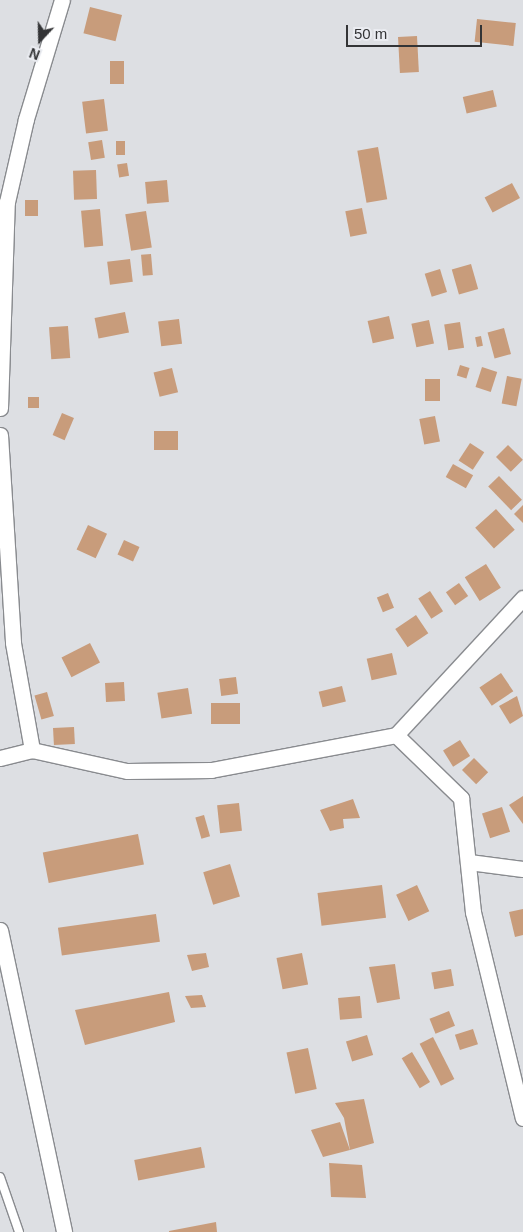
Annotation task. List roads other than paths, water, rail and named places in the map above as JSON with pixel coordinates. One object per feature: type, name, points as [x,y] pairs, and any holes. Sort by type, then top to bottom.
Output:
[{"type":"street","points":[[0,408],[7,202],[26,120],[62,0]]},
{"type":"street","points":[[0,435],[13,643],[32,750]]},
{"type":"street","points":[[0,758],[32,750],[127,771],[211,770],[396,735],[523,598]]},
{"type":"street","points":[[396,735],[461,798],[473,912],[523,1118]]},
{"type":"street","points":[[469,862],[523,869]]},
{"type":"street","points":[[0,930],[64,1232]]},
{"type":"lane","points":[[0,1177],[19,1232]]}]
